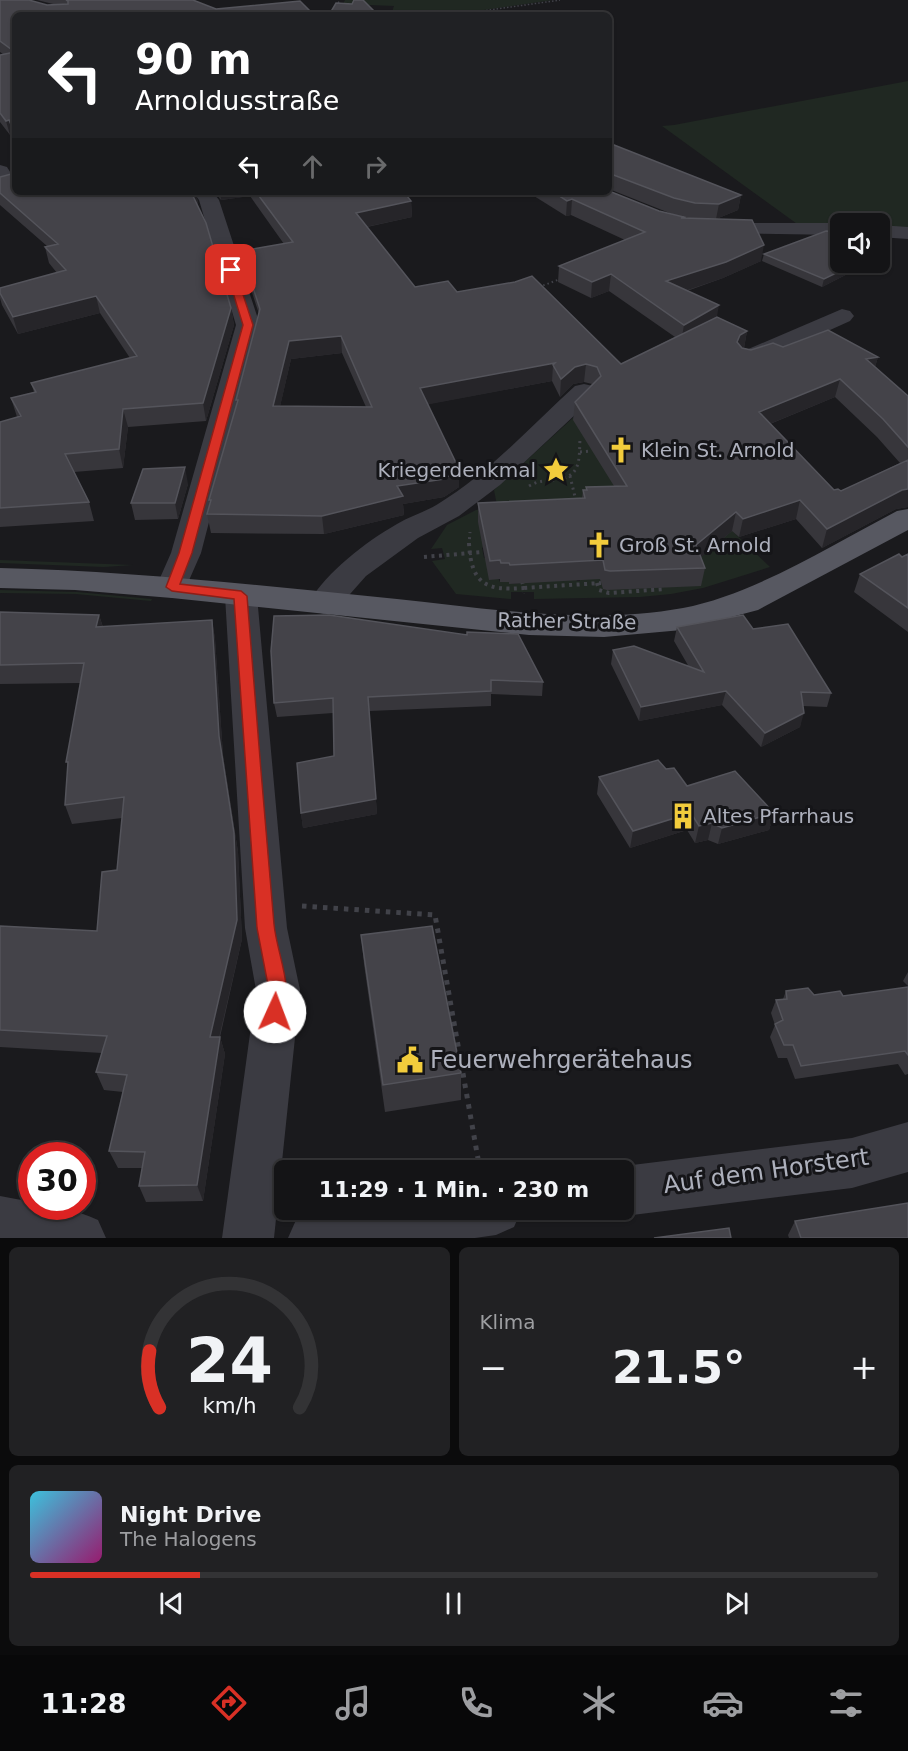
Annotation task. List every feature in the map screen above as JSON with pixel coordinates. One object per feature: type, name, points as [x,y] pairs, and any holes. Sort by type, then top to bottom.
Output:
[{"type":"main road","name":"Rather Straße","points":[[0,578],[75,580],[172,587],[241,596],[529,624],[604,626],[682,619],[747,602],[908,518]]},
{"type":"street","points":[[172,587],[186,553],[248,325],[205,195]]},
{"type":"street","points":[[692,227],[830,229]]},
{"type":"street","points":[[890,231],[908,232]]},
{"type":"street","points":[[748,358],[842,316]]},
{"type":"street","points":[[324,603],[355,569],[407,531],[457,504],[490,479],[584,392]]},
{"type":"street","points":[[241,596],[266,928],[278,990],[248,1238]]},
{"type":"street","name":"Auf dem Horstert","points":[[634,1190],[852,1163],[908,1147]]},
{"type":"street","points":[[314,1238],[427,1220]]},
{"type":"street","points":[[0,1222],[80,1238]]},
{"type":"path","points":[[476,12],[560,0]]},
{"type":"path","points":[[533,289],[565,277]]},
{"type":"path","points":[[528,487],[538,481],[557,480],[570,476],[579,465],[580,434]]},
{"type":"path","points":[[580,452],[591,451]]},
{"type":"path","points":[[570,476],[576,505]]},
{"type":"path","points":[[457,504],[478,522],[470,531],[470,553],[474,573],[479,581],[489,588],[524,591],[599,583],[599,590],[609,593],[674,588]]},
{"type":"path","points":[[442,556],[483,552]]},
{"type":"path","points":[[522,581],[524,591]]},
{"type":"path","points":[[264,903],[435,915],[478,1160]]},
{"type":"shaded area","points":[[345,0],[553,0],[470,12],[392,12],[394,6],[343,4]]},
{"type":"shaded area","points":[[908,81],[908,235],[890,235],[890,213],[830,213],[830,227],[811,234],[662,126]]},
{"type":"shaded area","points":[[575,416],[725,524],[770,567],[703,588],[640,597],[534,599],[534,592],[511,592],[511,599],[456,594],[432,561],[445,559],[442,548],[431,549],[447,525],[476,510],[497,505],[494,490]],"holes":[[[483,547],[711,549],[703,555],[608,590],[600,577],[579,578],[580,581],[576,578],[509,584],[509,582],[500,582],[488,558],[484,558]]]},
{"type":"shaded area","points":[[0,560],[133,565],[104,567],[0,563]]},
{"type":"shaded area","points":[[0,590],[77,592],[152,599],[151,601],[76,594],[0,593]]},
{"type":"building","points":[[0,0],[29,0],[47,5],[68,4],[66,0],[193,0],[216,9],[300,1],[311,12],[12,12],[12,50],[0,41]]},
{"type":"building","points":[[354,0],[363,0],[375,12],[331,12],[336,3],[352,4]]},
{"type":"building","points":[[12,53],[12,126],[9,120],[6,121],[0,113],[0,55]]},
{"type":"building","points":[[612,144],[741,195],[719,204],[695,203],[674,198],[612,174]]},
{"type":"building","points":[[12,174],[12,195],[192,195],[206,223],[231,308],[203,403],[123,409],[119,449],[65,454],[89,502],[0,508],[0,422],[21,416],[11,398],[36,392],[31,383],[137,356],[96,296],[13,317],[0,293],[0,288],[66,270],[45,247],[58,244],[0,193],[0,177]]},
{"type":"building","points":[[612,192],[659,211],[684,217],[681,218],[752,220],[764,245],[726,262],[666,281],[719,305],[684,325],[611,274],[592,282],[559,266],[645,232],[572,199],[567,201],[558,195],[612,195]]},
{"type":"building","points":[[258,195],[406,195],[411,201],[356,213],[415,287],[448,281],[457,292],[515,282],[532,276],[621,364],[717,317],[747,331],[740,335],[737,342],[742,348],[751,350],[773,343],[783,347],[828,330],[878,357],[866,359],[908,396],[908,447],[883,419],[840,379],[759,412],[834,490],[841,491],[908,460],[908,489],[827,529],[800,500],[743,519],[736,512],[696,545],[705,568],[610,571],[605,570],[603,560],[510,565],[501,563],[500,560],[490,561],[478,503],[585,498],[583,490],[587,490],[586,487],[627,486],[575,402],[601,376],[597,367],[586,364],[575,367],[561,379],[553,365],[555,363],[420,388],[459,469],[444,479],[397,486],[403,496],[322,516],[207,514],[260,309],[241,251],[293,242]],"holes":[[[341,336],[372,407],[273,406],[289,341]]]},
{"type":"building","points":[[830,231],[830,273],[836,273],[824,279],[764,254]]},
{"type":"building","points":[[185,467],[175,503],[131,503],[143,469]]},
{"type":"building","points":[[899,554],[902,557],[908,554],[908,608],[860,574]]},
{"type":"building","points":[[0,612],[99,615],[96,627],[212,620],[219,736],[234,833],[237,920],[210,1037],[220,1037],[197,1185],[139,1186],[145,1152],[109,1151],[127,1075],[96,1072],[107,1036],[0,1030],[0,926],[97,931],[102,872],[117,870],[124,797],[65,805],[68,762],[66,762],[84,663],[0,665]]},
{"type":"building","points":[[329,615],[467,635],[467,632],[518,634],[543,682],[491,680],[491,691],[368,697],[376,799],[301,813],[297,763],[334,756],[333,698],[274,703],[271,651],[274,616]]},
{"type":"building","points":[[743,615],[753,629],[788,624],[831,693],[801,692],[804,713],[765,733],[726,691],[641,707],[613,650],[634,646],[704,672],[677,627]]},
{"type":"building","points":[[658,760],[666,769],[674,768],[687,786],[735,771],[774,813],[722,828],[712,823],[699,826],[691,813],[633,831],[599,777]]},
{"type":"building","points":[[432,926],[461,1073],[383,1085],[361,935]]},
{"type":"building","points":[[908,987],[908,1055],[905,1051],[801,1066],[793,1045],[784,1045],[775,1024],[783,1020],[776,1000],[787,999],[786,991],[808,988],[814,995],[840,991],[843,996]]},
{"type":"building","points":[[908,1203],[908,1238],[801,1238],[795,1221]]},
{"type":"building","points":[[729,1228],[731,1238],[654,1238]]},
{"type":"place","name":"Klein St. Arnold","points":[[621,450]]},
{"type":"place","name":"Kriegerdenkmal","points":[[556,470]]},
{"type":"place","name":"Groß St. Arnold","points":[[599,545]]},
{"type":"place","name":"Altes Pfarrhaus","points":[[683,816]]},
{"type":"place","name":"Feuerwehrgerätehaus","points":[[410,1060]]},
{"type":"route","points":[[231,270],[248,325],[186,553],[172,587],[241,596],[266,928],[278,990],[275,1012]]}]
